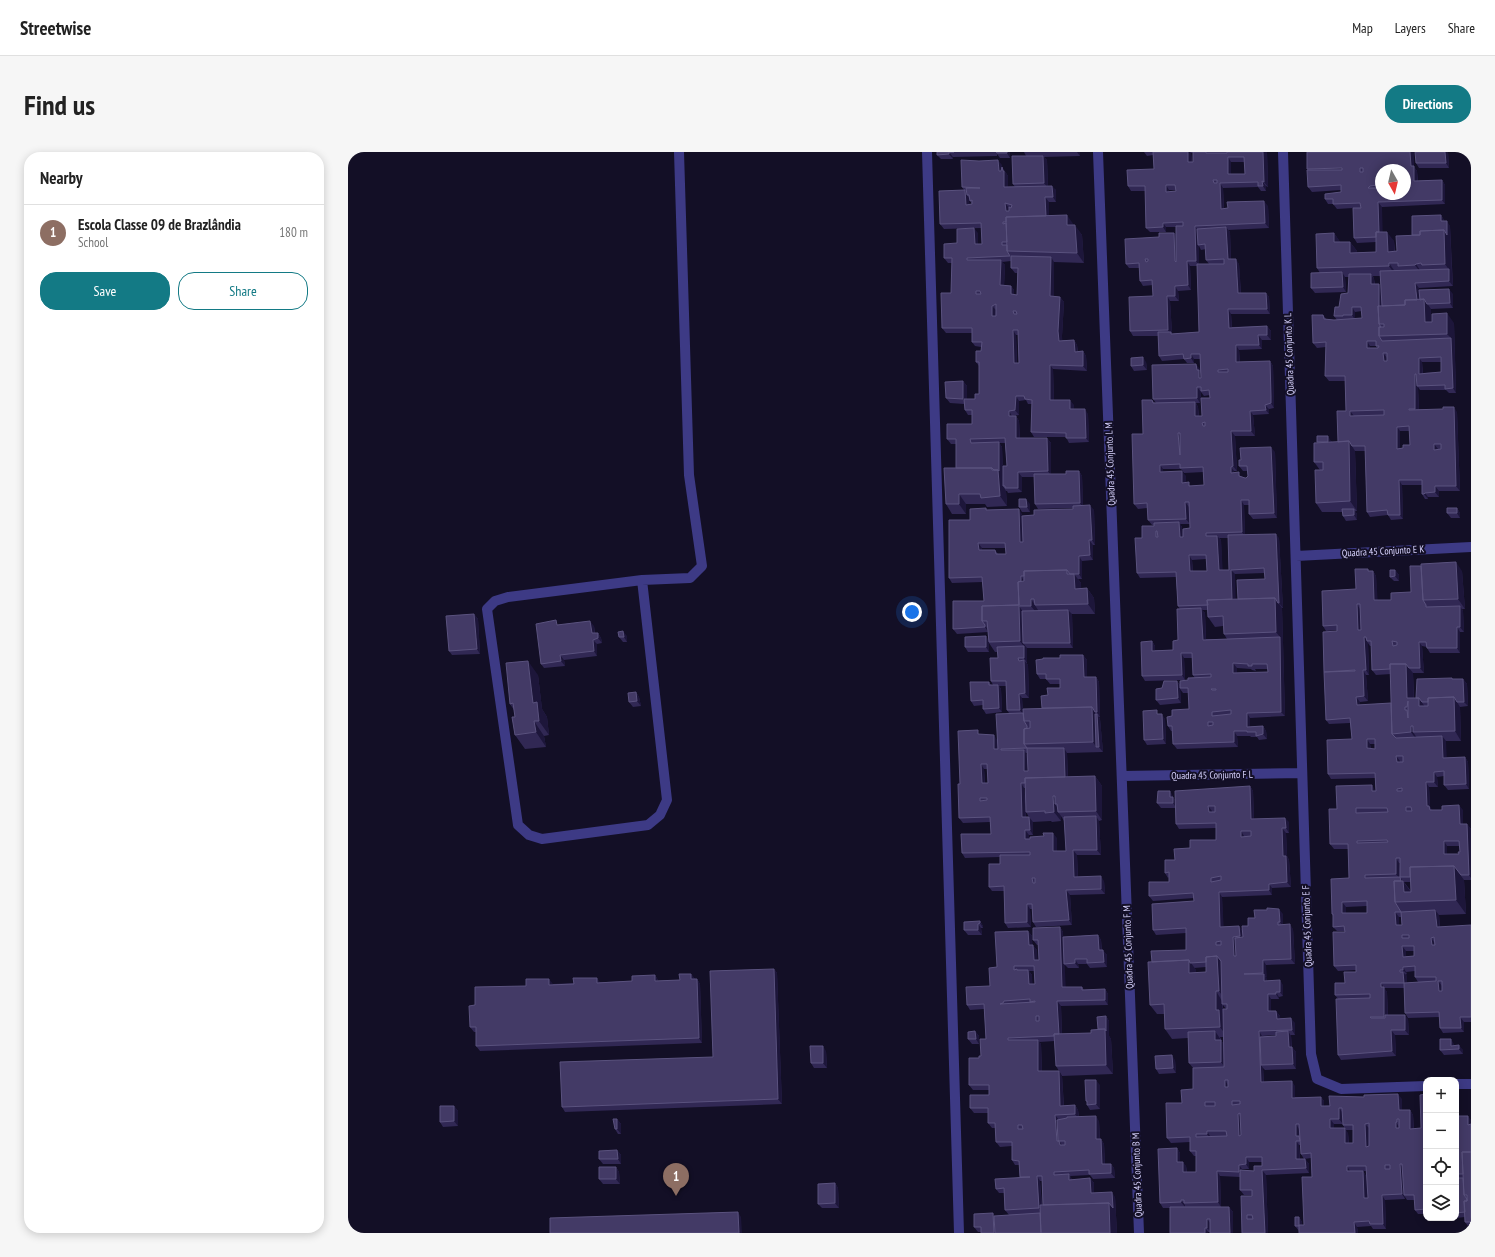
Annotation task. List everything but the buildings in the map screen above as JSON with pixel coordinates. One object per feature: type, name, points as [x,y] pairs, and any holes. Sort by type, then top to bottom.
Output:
[{"type":"street","points":[[642,580],[667,800],[660,815],[648,825],[542,839],[529,835],[518,825],[487,609],[495,601],[508,597],[642,580],[690,578],[702,566],[689,475],[679,152]]},
{"type":"street","points":[[927,152],[959,1233]]},
{"type":"street","name":"Quadra 45 Conjunto L M","points":[[1098,152],[1122,776]]},
{"type":"street","name":"Quadra 45 Conjunto K L","points":[[1283,152],[1302,773]]},
{"type":"street","name":"Quadra 45 Conjunto E K","points":[[1296,556],[1471,547]]},
{"type":"street","name":"Quadra 45 Conjunto F L","points":[[1122,776],[1302,773]]},
{"type":"street","name":"Quadra 45 Conjunto E F","points":[[1302,773],[1311,1054],[1317,1079],[1341,1089],[1423,1086]]},
{"type":"street","name":"Quadra 45 Conjunto F M","points":[[1122,776],[1135,1117]]},
{"type":"street","points":[[1459,1084],[1471,1084]]},
{"type":"street","name":"Quadra 45 Conjunto B M","points":[[1135,1117],[1139,1233]]},
{"type":"place","name":"Escola Classe 09 de Brazlândia","points":[[676,1196]]}]
